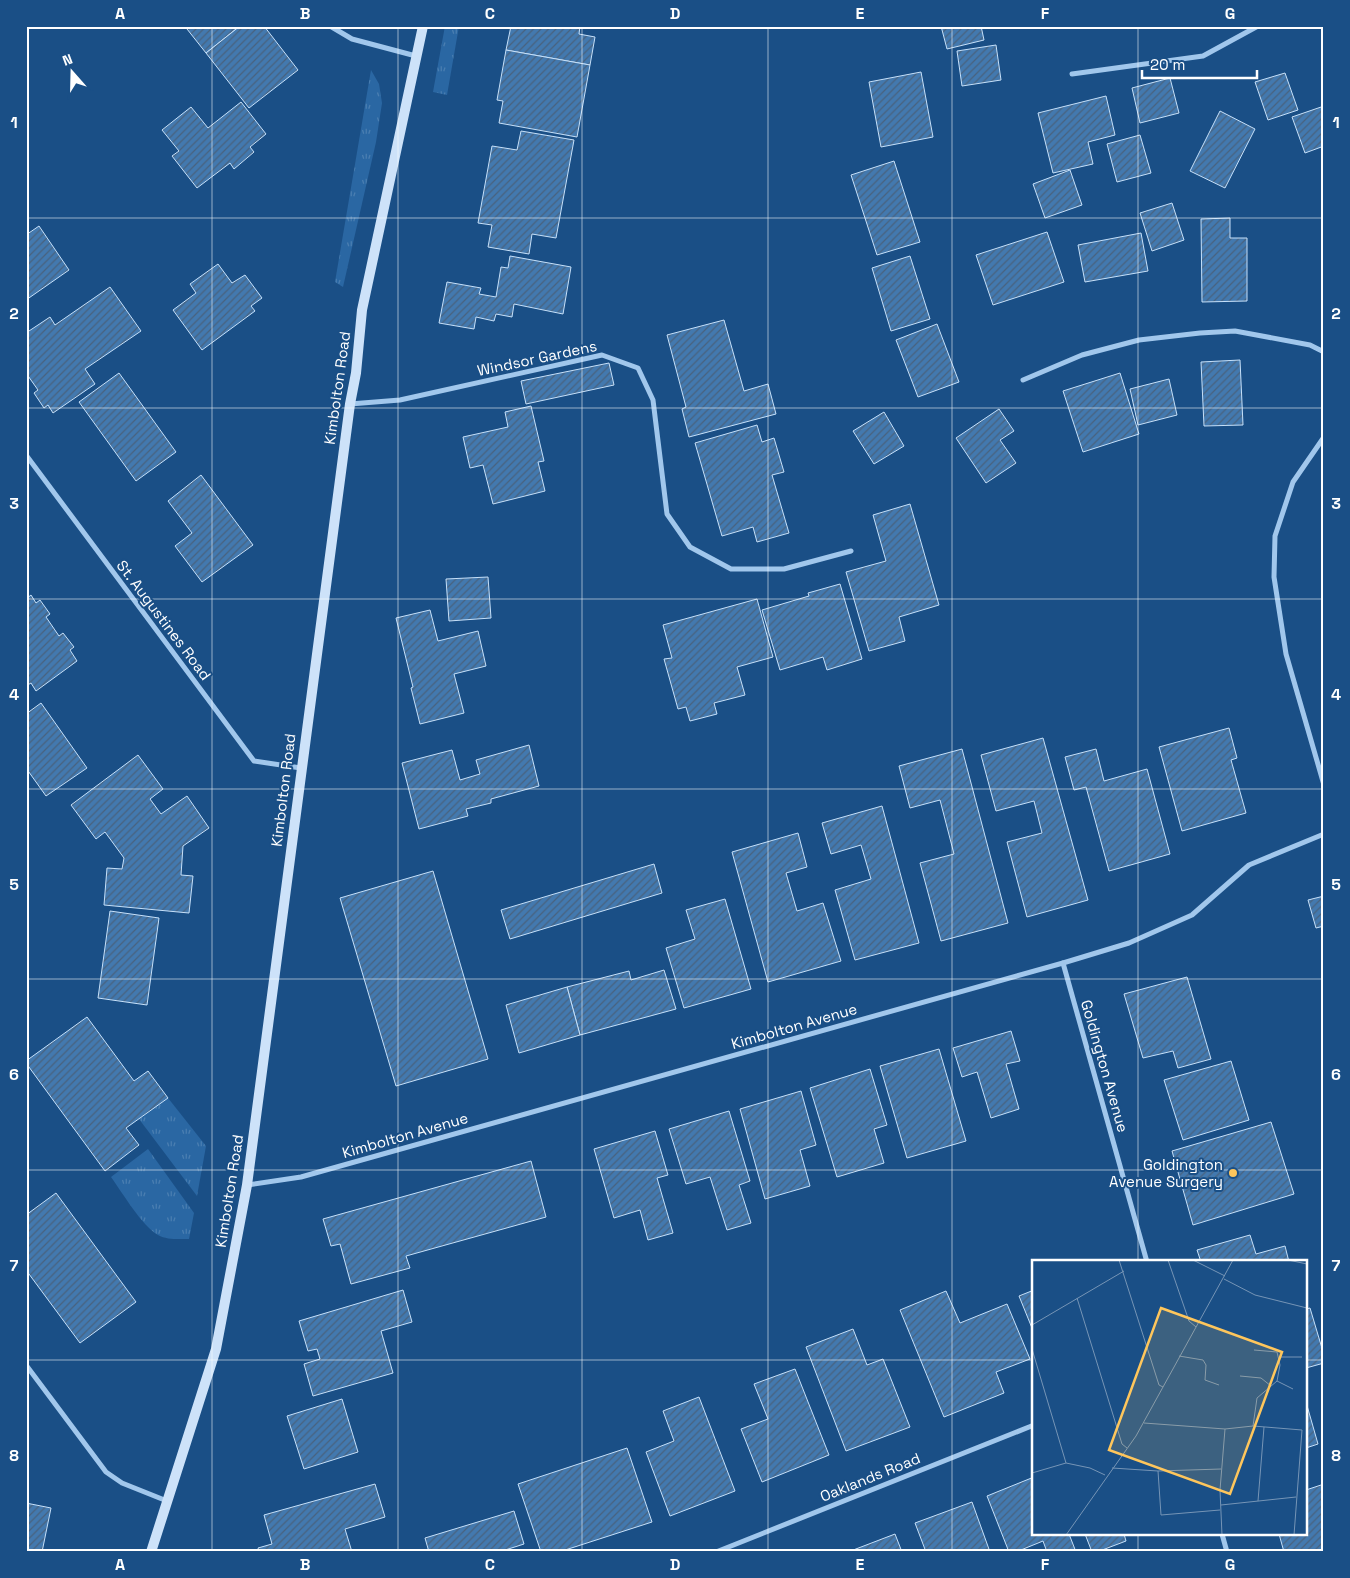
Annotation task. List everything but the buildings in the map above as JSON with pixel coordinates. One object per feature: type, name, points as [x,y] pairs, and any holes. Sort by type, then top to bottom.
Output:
[{"type":"main road","name":"Kimbolton Road","points":[[151,1552],[216,1348],[247,1185],[301,768],[350,404],[356,373],[362,310],[423,26]]},
{"type":"street","points":[[330,26],[352,39],[417,56]]},
{"type":"street","points":[[1072,74],[1203,56],[1258,26]]},
{"type":"street","points":[[1023,380],[1082,355],[1139,340],[1200,333],[1235,331],[1310,345],[1324,352]]},
{"type":"street","name":"Windsor Gardens","points":[[350,404],[400,400],[602,355],[638,368],[653,400],[666,514],[690,547],[731,569],[784,569],[851,551]]},
{"type":"street","points":[[1324,437],[1293,482],[1275,536],[1274,577],[1286,654],[1324,785]]},
{"type":"street","name":"St. Augustines Road","points":[[26,455],[254,761],[301,768]]},
{"type":"street","name":"Kimbolton Avenue","points":[[247,1185],[301,1178],[1063,963],[1129,942],[1192,915],[1249,865],[1324,834]]},
{"type":"street","name":"Goldington Avenue","points":[[1063,963],[1146,1260]]},
{"type":"street","points":[[26,1365],[106,1472],[122,1483],[167,1501]]},
{"type":"street","name":"Oaklands Road","points":[[716,1552],[1032,1425]]},
{"type":"street","points":[[1223,1536],[1227,1552]]},
{"type":"green space","points":[[445,26],[459,26],[447,95],[433,92]]},
{"type":"green space","points":[[371,70],[379,84],[382,103],[376,142],[343,287],[335,282]]},
{"type":"green space","points":[[168,1098],[206,1146],[197,1196],[139,1119]]},
{"type":"green space","points":[[148,1149],[194,1213],[189,1239],[165,1238],[152,1231],[139,1217],[111,1177]]},
{"type":"place","name":"Goldington Avenue Surgery","points":[[1233,1173]]}]
